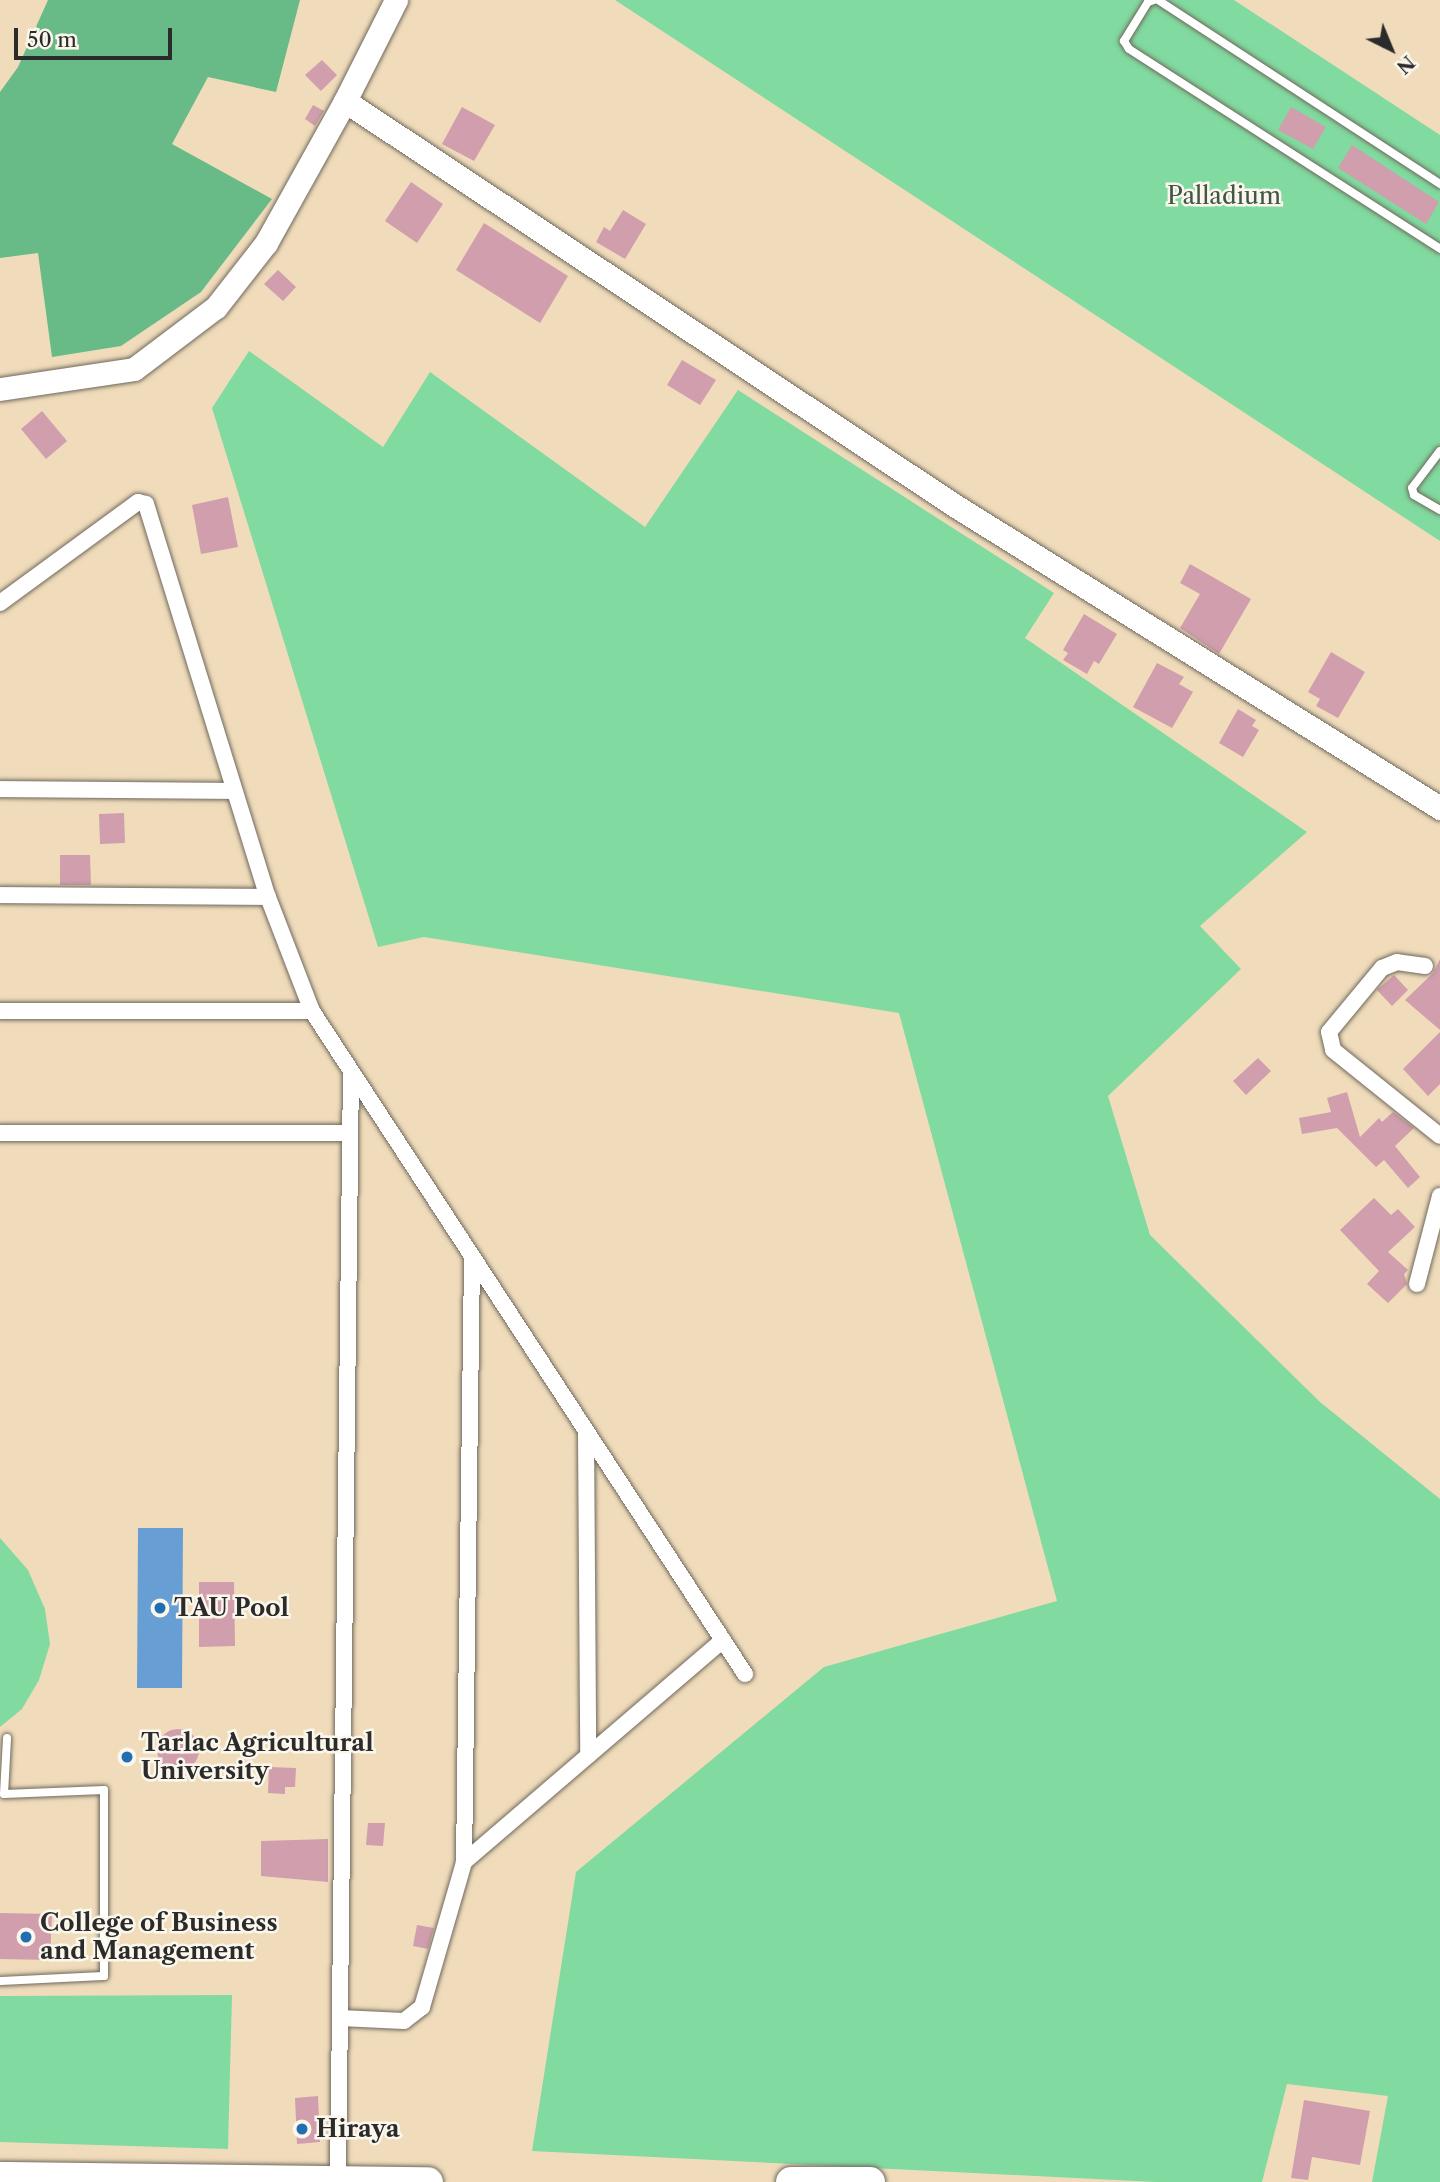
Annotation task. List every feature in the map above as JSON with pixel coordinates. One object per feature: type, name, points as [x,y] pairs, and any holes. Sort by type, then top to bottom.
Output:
[{"type":"highway","points":[[0,2177],[428,2182]]},
{"type":"highway","points":[[791,2182],[870,2182]]},
{"type":"street","points":[[0,388],[134,369],[216,307],[266,243],[345,101],[396,0]]},
{"type":"street","points":[[345,101],[954,505],[1440,808]]},
{"type":"street","points":[[0,603],[138,502],[146,504],[268,897],[312,1012],[745,1674]]},
{"type":"street","points":[[0,789],[234,791]]},
{"type":"street","points":[[0,895],[268,897]]},
{"type":"street","points":[[1424,966],[1397,962],[1382,968],[1329,1032],[1332,1050],[1440,1136]]},
{"type":"street","points":[[0,1011],[312,1012]]},
{"type":"street","points":[[327,2181],[340,2018],[347,1133],[351,1072]]},
{"type":"street","points":[[0,1133],[347,1133]]},
{"type":"street","points":[[1416,1284],[1440,1196]]},
{"type":"street","points":[[340,2018],[404,2021],[422,2007],[464,1862],[472,1258]]},
{"type":"street","points":[[586,1431],[587,1755]]},
{"type":"street","points":[[464,1862],[723,1640]]},
{"type":"lane","points":[[1440,184],[1156,0],[1148,2],[1124,41],[1129,49],[1440,249]]},
{"type":"lane","points":[[1440,451],[1412,488],[1414,495],[1440,510]]},
{"type":"lane","points":[[0,1981],[104,1976],[104,1790],[4,1794],[7,1738]]},
{"type":"green space","points":[[48,0],[300,0],[276,92],[208,77],[172,144],[272,199],[201,292],[121,346],[52,357],[38,253],[0,258],[0,92],[18,67]]},
{"type":"green space","name":"Palladium","points":[[615,0],[1234,0],[1440,135],[1440,541]]},
{"type":"green space","points":[[249,351],[383,447],[430,372],[645,527],[738,390],[1054,593],[1025,638],[1307,832],[1200,926],[1241,969],[1108,1096],[1150,1235],[1320,1402],[1440,1499],[1440,2182],[1372,2182],[1388,2096],[1287,2084],[1262,2182],[1155,2182],[532,2151],[576,1872],[824,1667],[1057,1601],[899,1013],[424,937],[378,947],[212,408]]},
{"type":"green space","points":[[0,1538],[28,1570],[45,1609],[50,1644],[39,1680],[22,1709],[0,1727]]},
{"type":"green space","points":[[232,1995],[228,2149],[0,2142],[0,1996]]},
{"type":"water","name":"TAU Pool","points":[[138,1528],[183,1528],[182,1688],[137,1688]]},
{"type":"building","points":[[322,60],[337,75],[321,91],[305,75]]},
{"type":"building","points":[[313,105],[324,111],[315,126],[305,119]]},
{"type":"building","points":[[462,107],[495,125],[474,161],[442,144]]},
{"type":"building","points":[[1291,107],[1326,127],[1313,149],[1278,130]]},
{"type":"building","points":[[1352,145],[1439,202],[1426,224],[1338,168]]},
{"type":"building","points":[[411,182],[443,204],[417,243],[385,221]]},
{"type":"building","points":[[623,210],[646,224],[625,259],[596,242],[604,227],[610,231]]},
{"type":"building","points":[[484,223],[568,276],[540,323],[456,270]]},
{"type":"building","points":[[278,270],[296,287],[283,301],[264,284]]},
{"type":"building","points":[[682,360],[716,380],[700,405],[667,385]]},
{"type":"building","points":[[42,411],[67,441],[46,459],[21,429]]},
{"type":"building","points":[[228,497],[238,547],[201,554],[192,505]]},
{"type":"building","points":[[1190,564],[1251,599],[1219,654],[1180,628],[1200,594],[1180,583]]},
{"type":"building","points":[[1084,614],[1117,634],[1099,664],[1094,661],[1087,674],[1063,660],[1068,653],[1063,650]]},
{"type":"building","points":[[1331,652],[1365,672],[1338,718],[1316,706],[1320,699],[1308,692]]},
{"type":"building","points":[[1157,663],[1184,677],[1179,684],[1193,692],[1172,728],[1133,707]]},
{"type":"building","points":[[1238,709],[1256,720],[1252,726],[1259,730],[1243,757],[1219,743]]},
{"type":"building","points":[[124,813],[125,843],[100,844],[99,814]]},
{"type":"building","points":[[60,855],[90,855],[91,885],[60,885]]},
{"type":"building","points":[[1440,959],[1440,1030],[1405,1000],[1433,973]]},
{"type":"building","points":[[1394,975],[1408,990],[1392,1006],[1377,990]]},
{"type":"building","points":[[1440,1032],[1440,1084],[1428,1096],[1403,1069]]},
{"type":"building","points":[[1258,1058],[1271,1071],[1246,1095],[1233,1081]]},
{"type":"building","points":[[1347,1092],[1360,1137],[1379,1118],[1382,1122],[1393,1112],[1414,1128],[1395,1146],[1420,1177],[1408,1188],[1384,1160],[1376,1167],[1337,1128],[1302,1134],[1299,1118],[1331,1112],[1327,1098]]},
{"type":"building","points":[[1374,1198],[1391,1215],[1398,1209],[1415,1227],[1388,1252],[1408,1270],[1404,1274],[1407,1284],[1388,1303],[1367,1284],[1379,1271],[1340,1230]]},
{"type":"building","points":[[199,1582],[234,1582],[235,1646],[199,1647]]},
{"type":"building","points":[[178,1729],[193,1735],[199,1750],[193,1765],[178,1771],[163,1765],[157,1750],[163,1735]]},
{"type":"building","points":[[269,1767],[296,1768],[295,1787],[285,1787],[285,1794],[268,1793]]},
{"type":"building","points":[[368,1823],[385,1823],[383,1846],[366,1845]]},
{"type":"building","points":[[328,1839],[328,1882],[261,1876],[261,1841]]},
{"type":"building","name":"College of Business and Management","points":[[0,1913],[52,1914],[50,1960],[0,1959]]},
{"type":"building","points":[[417,1925],[434,1928],[428,1949],[413,1946]]},
{"type":"building","points":[[318,2096],[320,2142],[297,2144],[295,2098]]},
{"type":"building","points":[[1304,2100],[1370,2111],[1360,2165],[1312,2157],[1308,2180],[1291,2178]]},
{"type":"place","name":"TAU Pool","points":[[160,1608]]},
{"type":"place","name":"Tarlac Agricultural University","points":[[127,1757]]},
{"type":"place","name":"College of Business and Management","points":[[26,1937]]},
{"type":"place","name":"Hiraya","points":[[302,2129]]}]
